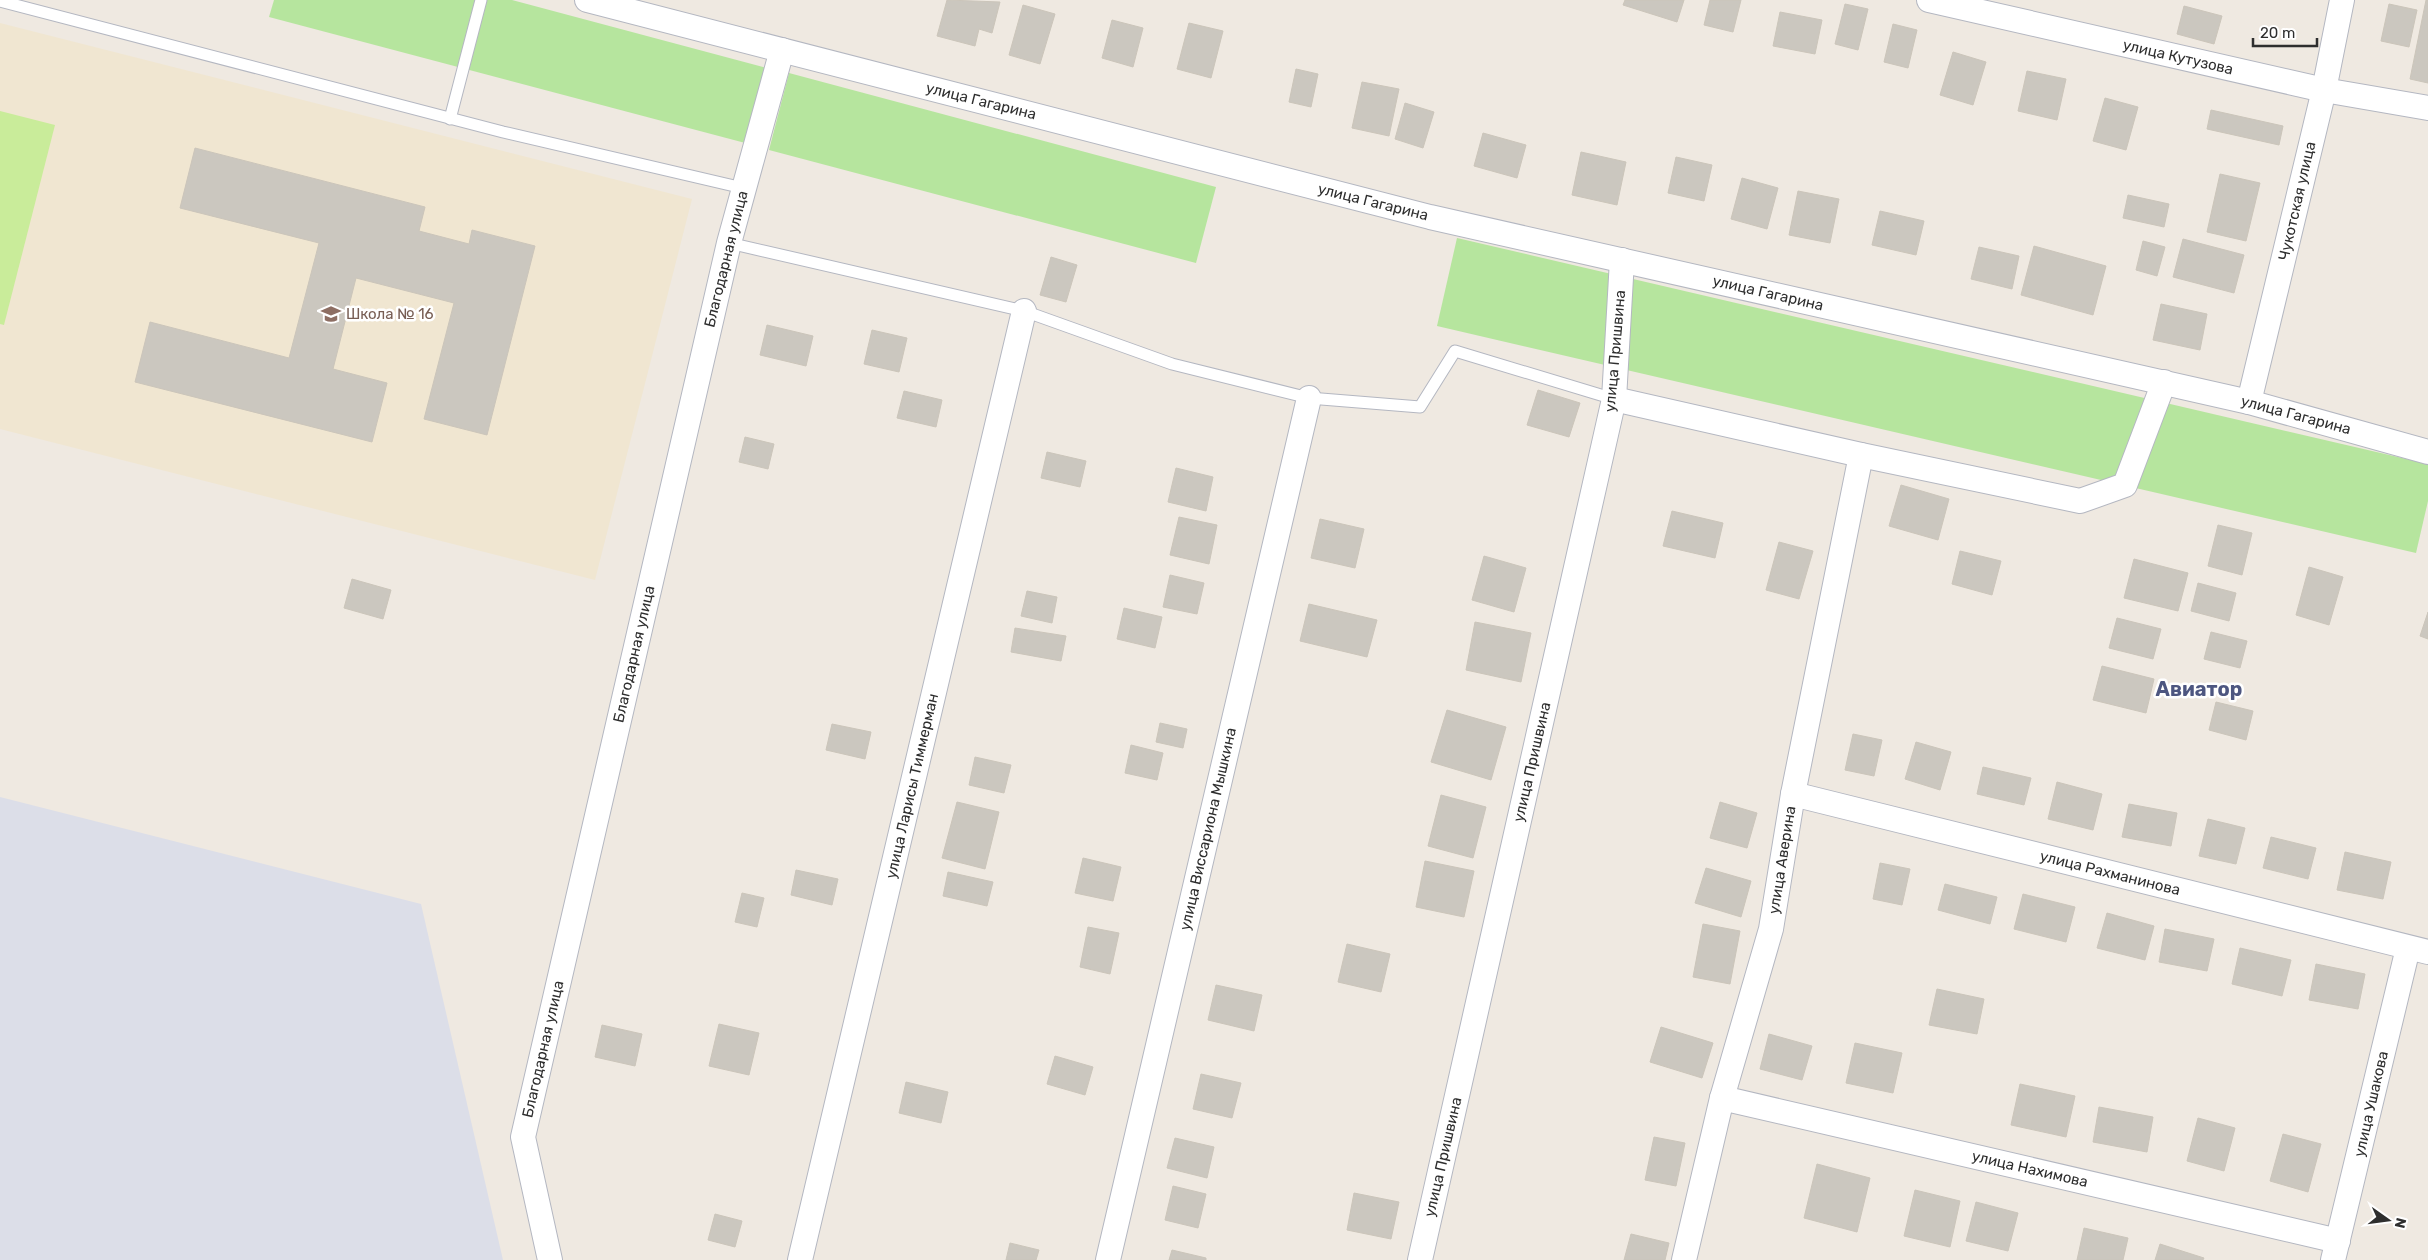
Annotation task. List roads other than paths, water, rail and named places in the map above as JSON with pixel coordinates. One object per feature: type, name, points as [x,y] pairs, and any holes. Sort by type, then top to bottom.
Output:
[{"type":"street","name":"улица Гагарина","points":[[587,0],[1430,217],[2249,402],[2428,452]]},
{"type":"street","name":"улица Кутузова","points":[[1929,0],[2324,90],[2428,108]]},
{"type":"street","name":"Чукотская улица","points":[[2249,402],[2324,90],[2342,0]]},
{"type":"street","name":"Благодарная улица","points":[[550,1260],[523,1137],[729,243],[782,50]]},
{"type":"street","name":"улица Пришвина","points":[[1420,1260],[1614,399],[1622,260]]},
{"type":"street","name":"улица Ларисы Тиммерман","points":[[800,1260],[1024,311]]},
{"type":"street","points":[[1614,399],[1861,455],[2080,501],[2125,485],[2164,382]]},
{"type":"street","name":"улица Виссариона Мышкина","points":[[1108,1260],[1309,398]]},
{"type":"street","name":"улица Аверина","points":[[1684,1260],[1722,1098],[1771,929],[1793,794],[1861,455]]},
{"type":"street","name":"улица Рахманинова","points":[[1793,794],[2418,950]]},
{"type":"street","name":"улица Ушакова","points":[[2336,1250],[2418,950]]},
{"type":"street","name":"улица Нахимова","points":[[1722,1098],[2336,1250]]},
{"type":"lane","points":[[450,119],[481,0]]},
{"type":"lane","points":[[0,1],[450,119],[744,188]]},
{"type":"lane","points":[[729,243],[1024,311],[1172,364],[1309,398],[1420,407],[1455,351],[1614,399]]},
{"type":"place","name":"Школа № 16","points":[[331,314]]},
{"type":"district","name":"Авиатор","points":[[2199,689]]}]
